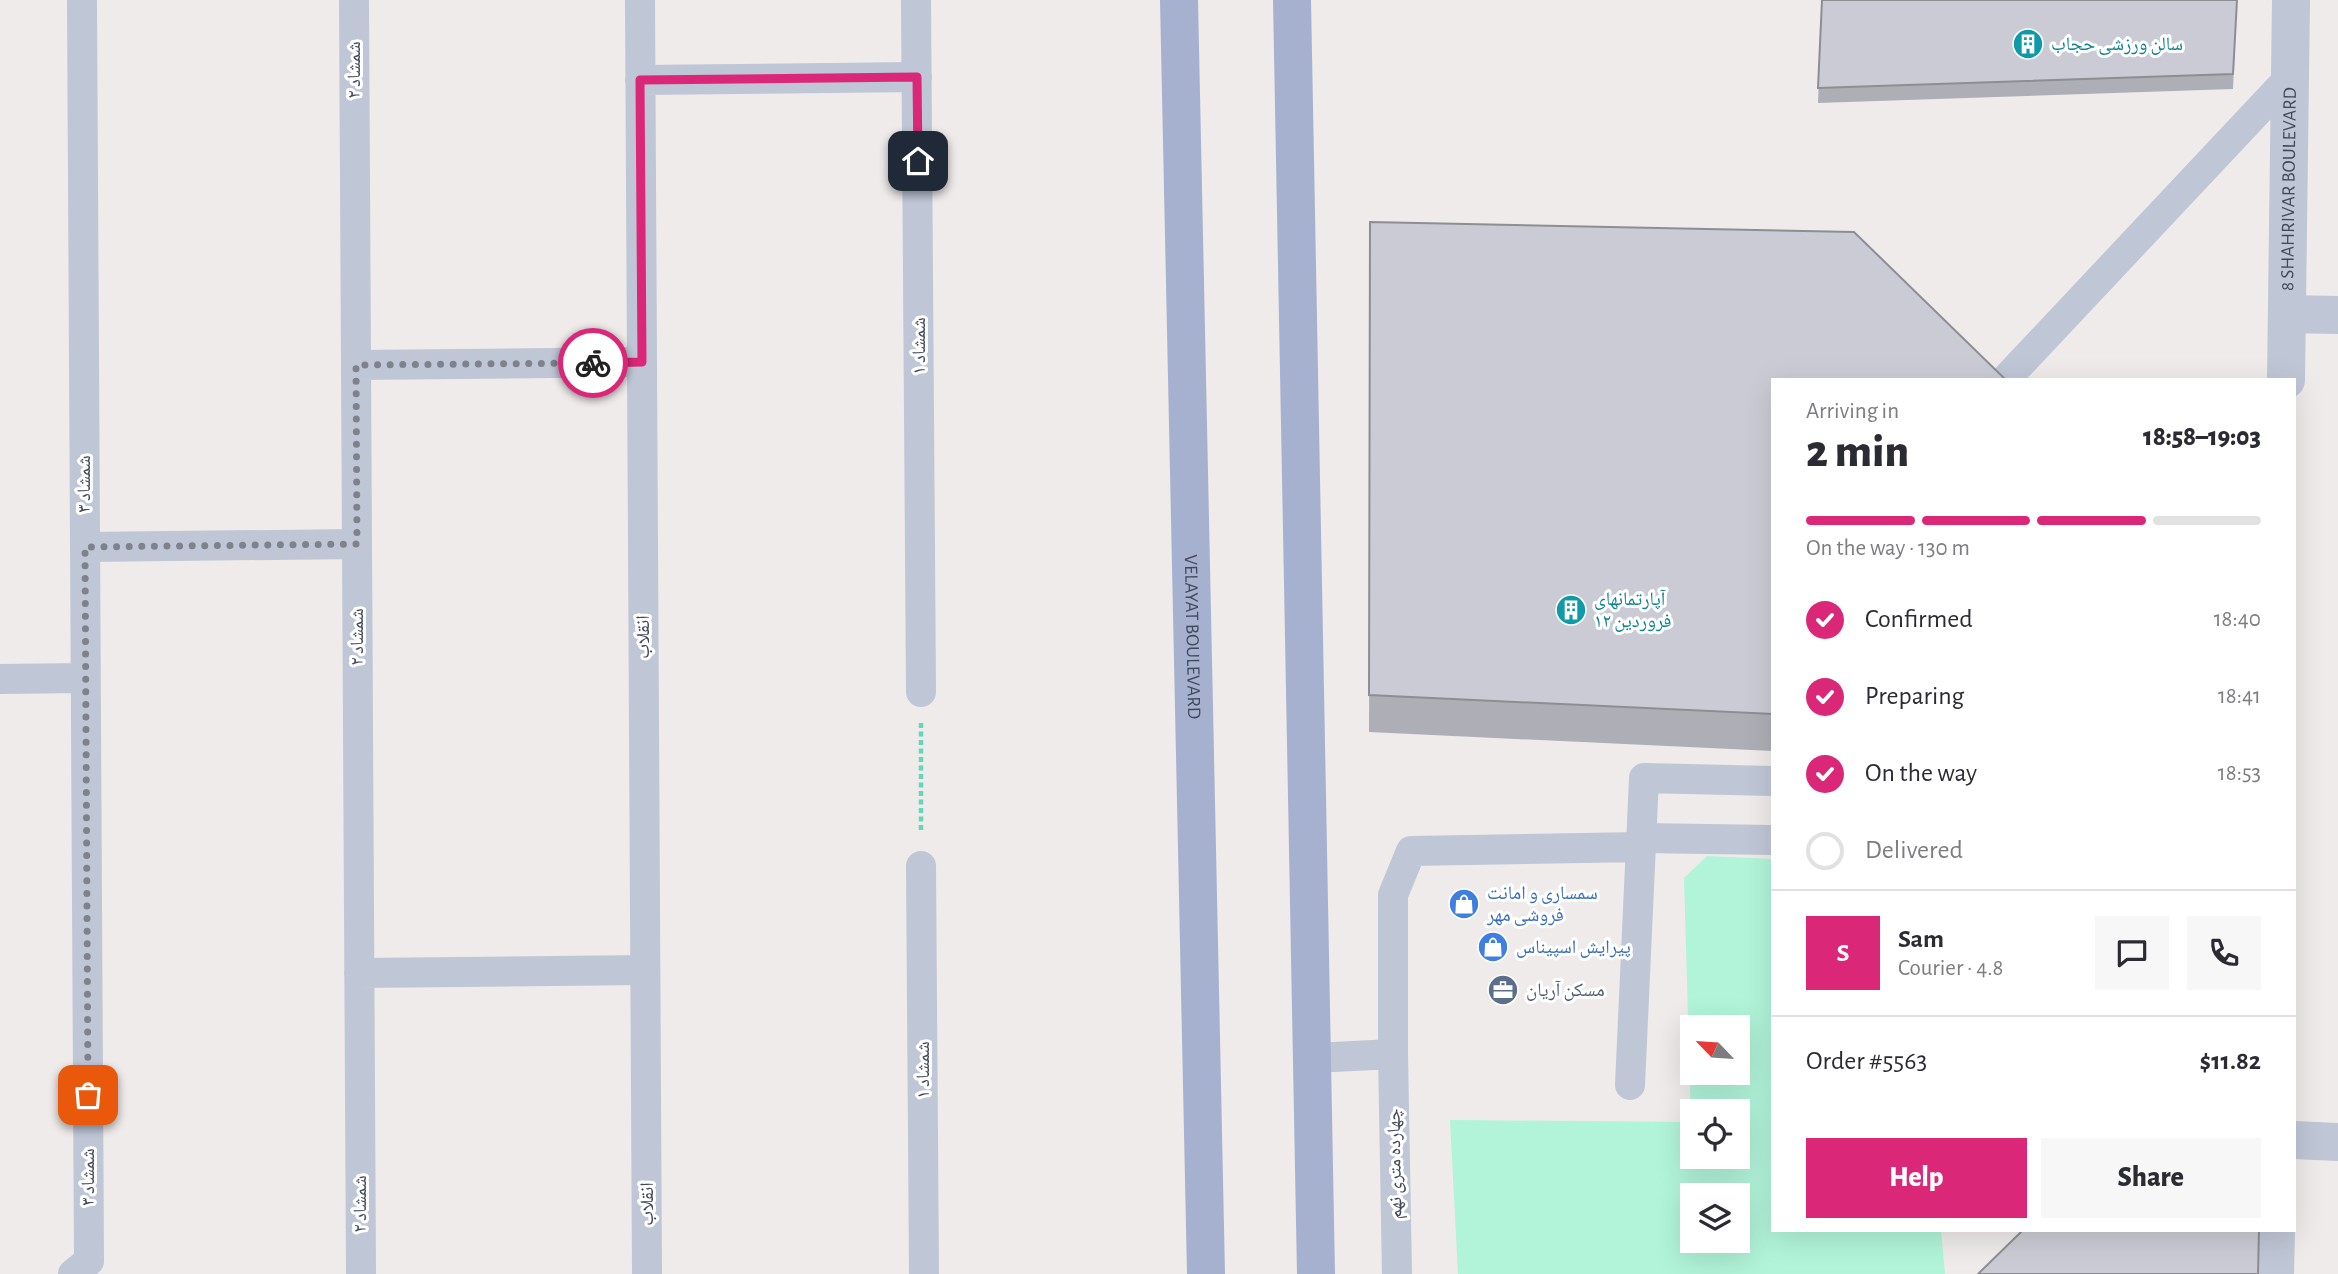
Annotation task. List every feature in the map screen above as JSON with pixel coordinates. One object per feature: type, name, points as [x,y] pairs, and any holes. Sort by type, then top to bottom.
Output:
[{"type":"main road","name":"VELAYAT BOULEVARD","points":[[1180,0],[1206,1274]]},
{"type":"main road","points":[[1292,0],[1316,1274]]},
{"type":"street","name":"شمشاد ۳","points":[[81,1268],[85,678],[82,0]]},
{"type":"street","name":"شمشاد ۲","points":[[354,0],[361,1274]]},
{"type":"street","name":"انقلاب","points":[[640,0],[647,1274]]},
{"type":"street","name":"شمشاد ۱","points":[[916,0],[921,692]]},
{"type":"street","name":"8 SHAHRIVAR BOULEVARD","points":[[2286,378],[2291,0]]},
{"type":"street","points":[[640,80],[917,77]]},
{"type":"street","points":[[2007,378],[2290,77]]},
{"type":"street","points":[[2287,314],[2338,314]]},
{"type":"street","points":[[356,365],[642,362]]},
{"type":"street","points":[[85,547],[357,544]]},
{"type":"street","points":[[0,679],[85,678]]},
{"type":"street","points":[[1630,1085],[1644,778],[1771,781]]},
{"type":"street","points":[[1641,843],[1771,840]]},
{"type":"street","name":"چهارده متری نهم","points":[[1397,1274],[1393,895],[1411,851],[1641,843]]},
{"type":"street","name":"شمشاد ۱","points":[[921,866],[924,1274]]},
{"type":"street","points":[[359,973],[645,970]]},
{"type":"street","points":[[1313,1058],[1393,1054]]},
{"type":"street","points":[[2296,1140],[2338,1142]]},
{"type":"street","points":[[2275,1274],[2276,1232]]},
{"type":"path","points":[[921,692],[921,866]]},
{"type":"green space","points":[[1707,856],[1771,859],[1771,1232],[1941,1232],[1945,1274],[1458,1274],[1450,1120],[1680,1122],[1680,1169],[1750,1169],[1750,1099],[1690,1099],[1690,1085],[1750,1085],[1750,1015],[1688,1015],[1684,878]]},
{"type":"building","name":"سالن ورزشی حجاب","points":[[1822,0],[2237,0],[2233,74],[1818,88]]},
{"type":"building","name":"آپارتمانهای ۱۲ فروردین","points":[[1370,222],[1854,232],[2004,378],[1771,378],[1771,714],[1369,695]]},
{"type":"building","points":[[2021,1232],[2259,1232],[2258,1274],[1978,1274]]},
{"type":"way so far","points":[[88,1095],[85,547],[357,544],[356,365],[593,363]]},
{"type":"place","name":"سالن ورزشی حجاب","points":[[2028,44]]},
{"type":"place","name":"آپارتمانهای ۱۲ فروردین","points":[[1571,610]]},
{"type":"place","name":"سمساری و امانت فروشی مهر","points":[[1464,904]]},
{"type":"place","name":"پیرایش اسپیناس","points":[[1493,947]]},
{"type":"place","name":"مسکن آریان","points":[[1503,990]]},
{"type":"route","points":[[593,363],[642,362],[640,80],[917,77],[918,161]]}]
